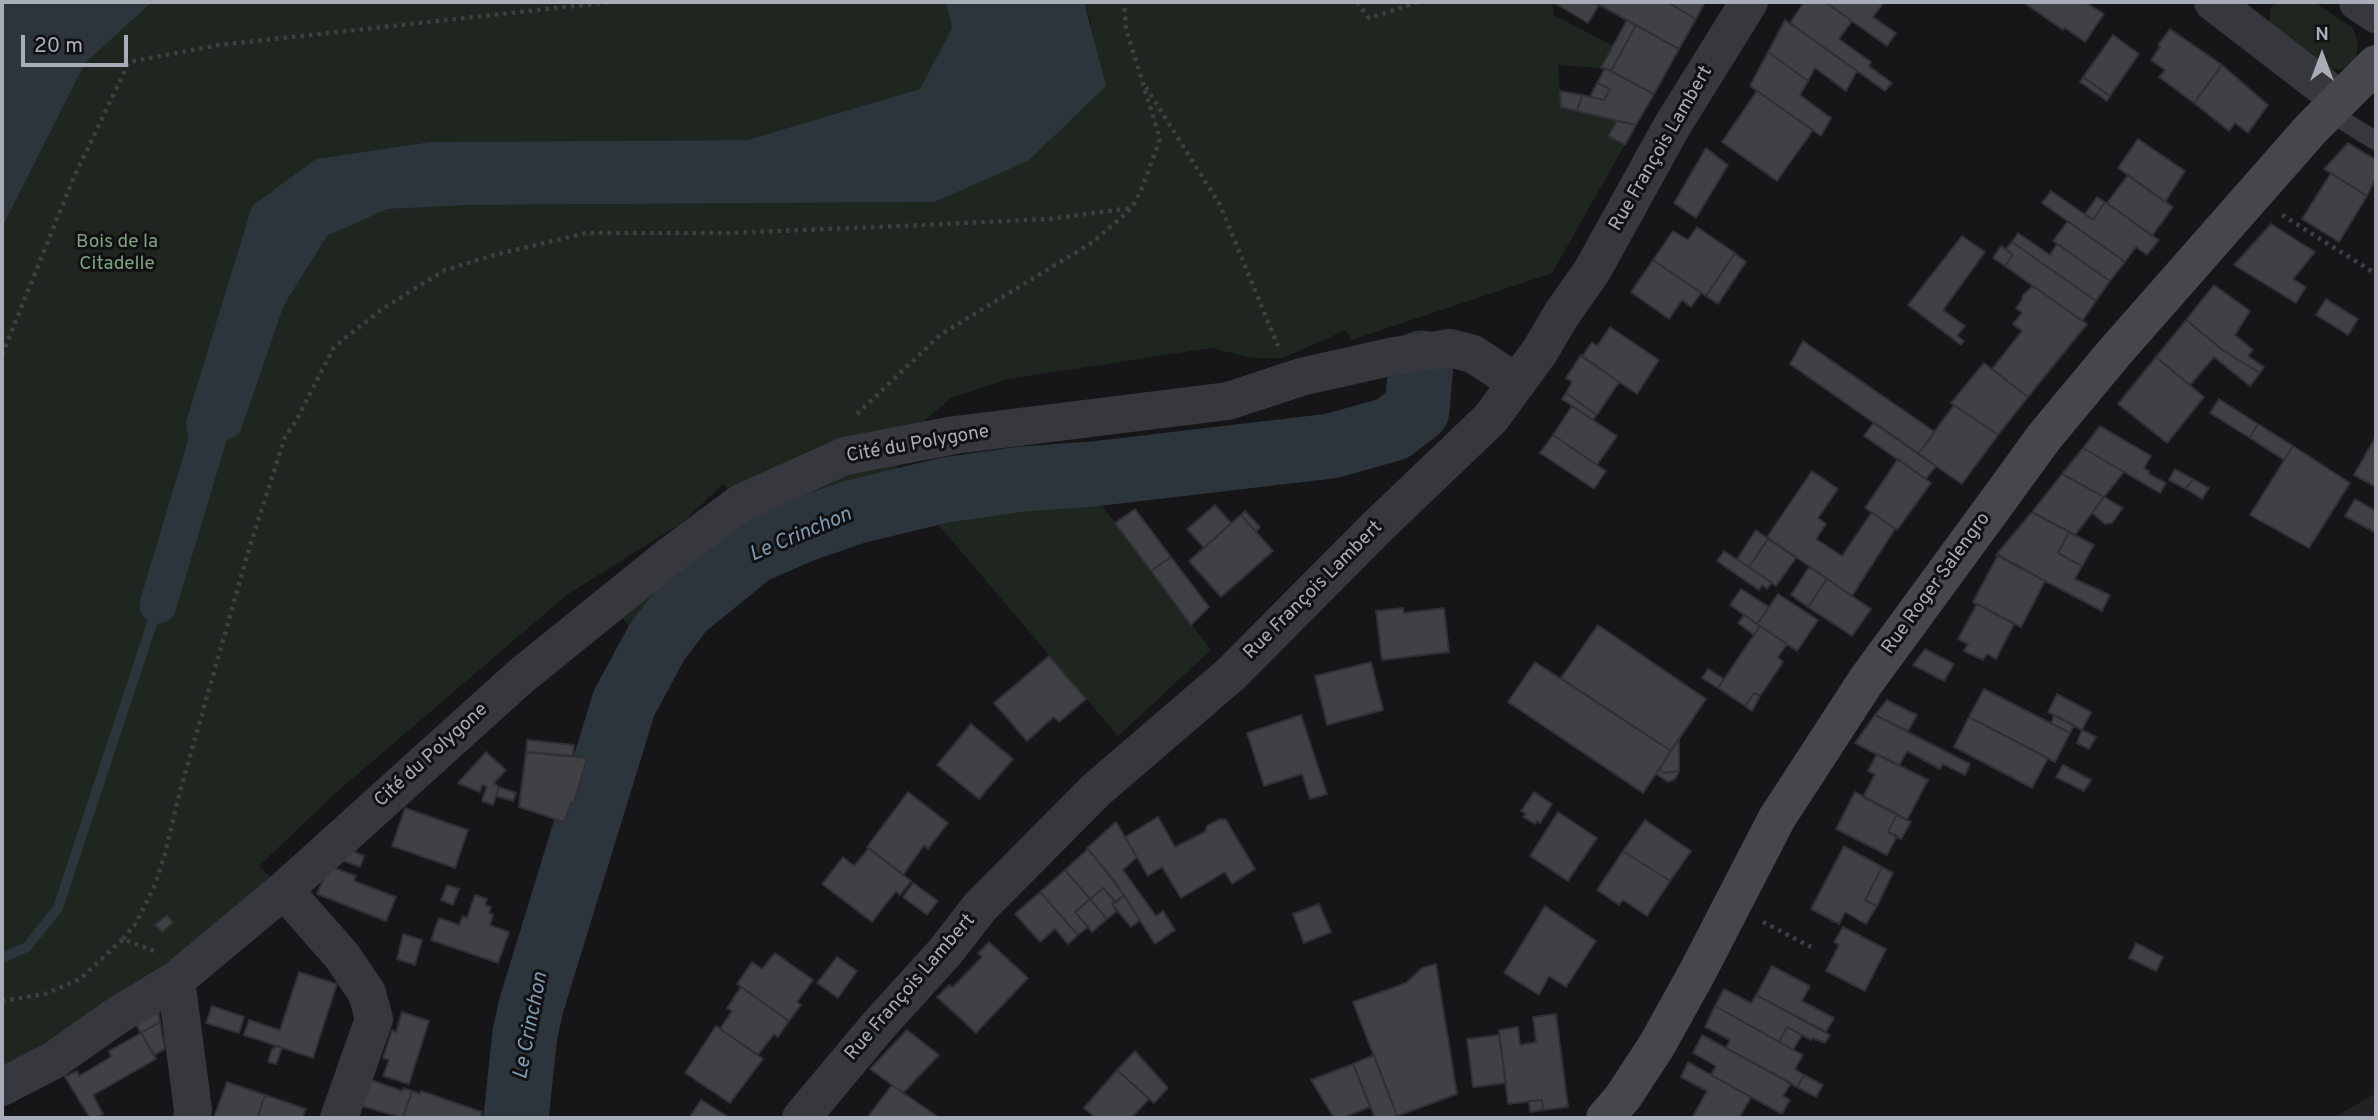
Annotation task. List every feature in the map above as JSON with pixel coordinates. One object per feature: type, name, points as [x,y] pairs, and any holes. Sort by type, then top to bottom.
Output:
[{"type":"street","name":"Rue François Lambert","points":[[801,1118],[877,1027],[945,952],[980,907],[1096,790],[1231,674],[1377,527],[1491,418],[1592,271],[1672,126],[1749,2]]},
{"type":"street","points":[[2358,2],[2376,14]]},
{"type":"street","points":[[2236,8],[2334,105]]},
{"type":"street","name":"Rue Roger Salengro","points":[[1605,1118],[1623,1097],[1657,1045],[1777,818],[1866,681],[2045,436],[2255,192],[2334,105],[2376,64]]},
{"type":"street","name":"Cité du Polygone","points":[[2,1087],[54,1060],[118,1015],[176,980],[284,890],[521,676],[667,558],[741,503],[845,456],[955,435],[1228,401],[1301,377],[1394,356],[1450,348],[1473,354],[1517,383]]},
{"type":"street","points":[[284,890],[348,965],[367,993],[374,1019],[339,1118]]},
{"type":"street","points":[[176,980],[192,1118]]},
{"type":"lane","points":[[2334,105],[2345,122],[2376,141]]},
{"type":"path","points":[[2,355],[74,177],[129,62],[219,45],[611,2]]},
{"type":"path","points":[[856,415],[940,335],[1093,242],[1132,208],[1160,139],[1126,29],[1124,2]]},
{"type":"path","points":[[1357,2],[1369,18],[1418,2]]},
{"type":"path","points":[[1141,80],[1220,205],[1283,358],[1301,377]]},
{"type":"path","points":[[2255,192],[2268,206],[2376,274]]},
{"type":"path","points":[[2,1001],[44,994],[80,979],[123,939],[136,923],[154,887],[165,854],[179,795],[249,549],[285,437],[334,347],[382,309],[445,270],[586,233],[730,233],[1049,219],[1132,208]]},
{"type":"path","points":[[1731,906],[1811,947]]},
{"type":"path","points":[[123,939],[160,953],[176,980]]},
{"type":"shaded area","points":[[2,2],[152,2],[85,63],[2,228]]},
{"type":"shaded area","points":[[946,2],[1084,2],[1106,86],[1028,161],[934,202],[470,205],[388,209],[327,236],[284,305],[240,433],[191,463],[186,422],[252,206],[316,159],[430,142],[747,140],[920,89],[952,28]]},
{"type":"shaded area","points":[[2376,1093],[2376,1118],[2333,1118]]},
{"type":"green space","name":"Bois de la Citadelle","points":[[152,2],[946,2],[952,28],[921,89],[747,140],[430,142],[316,159],[240,433],[284,305],[327,236],[388,209],[470,205],[934,202],[1091,23],[1084,2],[1553,2],[1554,15],[1613,46],[1601,68],[1558,65],[1561,107],[1636,125],[1552,273],[1351,340],[1346,330],[1283,358],[1252,358],[1211,348],[1008,379],[951,398],[894,447],[901,481],[970,466],[1181,445],[1279,432],[1379,413],[1399,394],[1399,362],[1437,355],[1442,392],[1436,413],[1412,452],[1087,486],[1211,650],[1118,736],[925,509],[778,551],[756,561],[692,608],[667,638],[633,702],[557,940],[537,1023],[521,1118],[508,1118],[513,1061],[517,1021],[535,954],[540,918],[624,682],[644,643],[611,605],[740,503],[723,484],[682,523],[568,594],[339,790],[259,866],[284,890],[2,1087],[2,229],[85,62]]},
{"type":"green space","points":[[2278,2],[2314,2],[2353,28],[2358,44],[2356,60],[2340,70],[2321,68],[2276,35],[2269,20],[2271,7]]},
{"type":"building","points":[[1553,2],[1594,2],[1599,5],[1588,23]]},
{"type":"building","points":[[1594,2],[1667,2],[1696,19],[1679,49]]},
{"type":"building","points":[[1667,2],[1705,2],[1696,19]]},
{"type":"building","points":[[1804,2],[1825,2],[1852,21],[1839,39],[1871,62],[1869,66],[1892,83],[1885,91],[1790,23]]},
{"type":"building","points":[[1825,2],[1884,2],[1873,17],[1896,33],[1887,46]]},
{"type":"building","points":[[2023,2],[2085,2],[2104,14],[2085,42]]},
{"type":"building","points":[[1627,20],[1636,25],[1611,71],[1601,68]]},
{"type":"building","points":[[1785,20],[1857,71],[1846,91],[1815,68],[1808,81],[1768,52]]},
{"type":"building","points":[[1636,25],[1679,49],[1654,94],[1611,71]]},
{"type":"building","points":[[2170,29],[2222,65],[2194,103],[2159,77],[2165,70],[2151,60]]},
{"type":"building","points":[[2113,35],[2139,54],[2110,96],[2083,77]]},
{"type":"building","points":[[1768,52],[1808,81],[1800,95],[1831,118],[1821,136],[1750,86]]},
{"type":"building","points":[[2222,65],[2268,105],[2248,133],[2235,123],[2229,131],[2194,103]]},
{"type":"building","points":[[1605,68],[1654,94],[1636,125],[1577,111],[1582,95],[1604,100],[1610,89],[1597,83]]},
{"type":"building","points":[[2083,77],[2110,96],[2107,101],[2080,82]]},
{"type":"building","points":[[1597,83],[1610,89],[1604,100],[1590,97]]},
{"type":"building","points":[[1560,91],[1582,95],[1577,111],[1561,107]]},
{"type":"building","points":[[1757,91],[1813,130],[1777,181],[1722,142]]},
{"type":"building","points":[[1617,121],[1636,125],[1625,145],[1608,136]]},
{"type":"building","points":[[2138,139],[2185,171],[2165,202],[2118,168]]},
{"type":"building","points":[[2348,143],[2376,160],[2376,178],[2367,196],[2324,169]]},
{"type":"building","points":[[1706,148],[1728,165],[1696,218],[1674,203]]},
{"type":"building","points":[[2331,173],[2367,196],[2339,242],[2302,219]]},
{"type":"building","points":[[2128,175],[2173,207],[2152,236],[2107,203]]},
{"type":"building","points":[[2051,191],[2093,220],[2105,202],[2159,240],[2147,255],[2136,247],[2125,262],[2042,203]]},
{"type":"building","points":[[2097,197],[2105,202],[2093,220],[2085,214]]},
{"type":"building","points":[[2068,221],[2125,262],[2110,281],[2053,241]]},
{"type":"building","points":[[2271,224],[2315,252],[2293,279],[2306,287],[2296,303],[2234,265]]},
{"type":"building","points":[[1697,227],[1735,253],[1706,296],[1653,260],[1673,231],[1688,240]]},
{"type":"building","points":[[2018,233],[2050,255],[2057,244],[2110,281],[2096,301],[2012,242]]},
{"type":"building","points":[[1962,236],[1985,252],[1943,310],[1965,326],[1957,336],[1964,341],[1961,345],[1908,305]]},
{"type":"building","points":[[2012,242],[2096,301],[2082,321],[2005,266],[2013,255],[2006,249]]},
{"type":"building","points":[[2001,246],[2013,255],[2005,266],[1993,258]]},
{"type":"building","points":[[1735,253],[1746,262],[1718,304],[1706,296]]},
{"type":"building","points":[[1653,260],[1701,293],[1691,307],[1682,300],[1669,319],[1631,292]]},
{"type":"building","points":[[2214,285],[2250,311],[2235,335],[2253,350],[2248,356],[2264,367],[2260,373],[2224,351],[2186,320]]},
{"type":"building","points":[[2033,286],[2087,324],[2028,397],[1992,369],[2022,331],[2013,324],[2022,313],[2016,308],[2023,295]]},
{"type":"building","points":[[2326,299],[2358,319],[2348,335],[2316,315]]},
{"type":"building","points":[[2186,320],[2224,351],[2260,373],[2250,386],[2214,357],[2190,385],[2156,357]]},
{"type":"building","points":[[1610,327],[1659,360],[1637,394],[1582,357],[1592,342],[1597,346]]},
{"type":"building","points":[[1803,341],[1935,432],[1918,454],[1790,364]]},
{"type":"building","points":[[1581,355],[1619,382],[1597,415],[1566,393],[1572,382],[1566,378]]},
{"type":"building","points":[[2156,357],[2204,397],[2167,443],[2118,404]]},
{"type":"building","points":[[1984,363],[2028,397],[1998,435],[1951,403]]},
{"type":"building","points":[[1566,393],[1597,415],[1593,420],[1562,399]]},
{"type":"building","points":[[2219,399],[2258,424],[2250,438],[2210,413]]},
{"type":"building","points":[[1954,405],[1998,435],[1962,484],[1918,454]]},
{"type":"building","points":[[1572,406],[1617,436],[1597,465],[1553,435]]},
{"type":"building","points":[[1874,422],[1936,466],[1926,479],[1864,436]]},
{"type":"building","points":[[2258,424],[2293,446],[2284,460],[2250,438]]},
{"type":"building","points":[[2100,426],[2151,456],[2144,468],[2149,474],[2166,483],[2160,493],[2083,448]]},
{"type":"building","points":[[1553,435],[1606,471],[1594,489],[1540,453]]},
{"type":"building","points":[[2376,436],[2376,487],[2354,475]]},
{"type":"building","points":[[2293,446],[2350,483],[2309,548],[2250,515]]},
{"type":"building","points":[[2083,448],[2124,472],[2104,497],[2062,474]]},
{"type":"building","points":[[1898,459],[1931,483],[1897,530],[1865,508]]},
{"type":"building","points":[[2175,469],[2193,479],[2186,489],[2169,480]]},
{"type":"building","points":[[1812,471],[1838,489],[1818,518],[1826,524],[1816,539],[1842,556],[1872,512],[1895,529],[1852,596],[1767,537]]},
{"type":"building","points":[[2062,474],[2104,497],[2075,535],[2032,512]]},
{"type":"building","points":[[2193,479],[2209,488],[2202,499],[2186,489]]},
{"type":"building","points":[[2104,497],[2123,508],[2112,523],[2105,524],[2092,513]]},
{"type":"building","points":[[2355,499],[2376,511],[2376,533],[2345,516]]},
{"type":"building","points":[[1215,505],[1231,523],[1204,548],[1187,529]]},
{"type":"building","points":[[1135,509],[1171,557],[1151,571],[1115,523]]},
{"type":"building","points":[[1245,511],[1260,527],[1256,532],[1241,515]]},
{"type":"building","points":[[2032,512],[2069,532],[2058,553],[2082,566],[2075,579],[2110,595],[2102,611],[1996,555]]},
{"type":"building","points":[[1241,515],[1273,551],[1221,597],[1189,561]]},
{"type":"building","points":[[1756,530],[1768,539],[1749,567],[1737,559]]},
{"type":"building","points":[[2069,532],[2094,545],[2082,566],[2058,553]]},
{"type":"building","points":[[1768,539],[1796,558],[1776,586],[1749,567]]},
{"type":"building","points":[[1724,551],[1772,582],[1767,589],[1762,585],[1759,590],[1717,561]]},
{"type":"building","points":[[1998,555],[2045,581],[2021,627],[1973,602]]},
{"type":"building","points":[[1171,557],[1209,607],[1191,625],[1151,571]]},
{"type":"building","points":[[1809,567],[1827,579],[1808,607],[1791,595]]},
{"type":"building","points":[[1827,579],[1871,609],[1852,636],[1808,607]]},
{"type":"building","points":[[1741,589],[1769,607],[1757,624],[1730,605]]},
{"type":"building","points":[[1778,594],[1818,620],[1797,651],[1757,624]]},
{"type":"building","points":[[1977,604],[2014,624],[1996,659],[1987,654],[1983,660],[1964,651],[1968,644],[1958,639]]},
{"type":"building","points":[[1403,608],[1404,613],[1444,608],[1449,652],[1382,660],[1376,611]]},
{"type":"building","points":[[1744,615],[1760,626],[1754,635],[1738,623]]},
{"type":"building","points":[[1598,625],[1706,699],[1671,751],[1561,678]]},
{"type":"building","points":[[1760,626],[1787,644],[1778,657],[1783,662],[1760,696],[1754,693],[1745,706],[1718,688]]},
{"type":"building","points":[[1925,649],[1954,664],[1944,681],[1913,665]]},
{"type":"building","points":[[1049,656],[1086,699],[1059,722],[1054,717],[1027,741],[994,703]]},
{"type":"building","points":[[1371,662],[1383,710],[1327,725],[1315,676]]},
{"type":"building","points":[[1535,662],[1671,751],[1643,793],[1508,702]]},
{"type":"building","points":[[1708,669],[1724,679],[1718,688],[1702,678]]},
{"type":"building","points":[[1984,689],[2070,733],[2055,762],[1969,717]]},
{"type":"building","points":[[1754,693],[1760,696],[1752,711],[1745,706]]},
{"type":"building","points":[[2057,694],[2091,712],[2082,730],[2048,712]]},
{"type":"building","points":[[1887,700],[1917,715],[1908,731],[1875,715]]},
{"type":"building","points":[[1301,715],[1327,794],[1310,799],[1302,774],[1264,786],[1247,733]]},
{"type":"building","points":[[1875,715],[1970,764],[1965,775],[1943,764],[1940,769],[1907,751],[1899,766],[1855,743]]},
{"type":"building","points":[[2054,715],[2074,725],[2070,733],[2051,723]]},
{"type":"building","points":[[1969,717],[2048,758],[2032,788],[1954,747]]},
{"type":"building","points":[[971,724],[1013,759],[979,799],[937,765]]},
{"type":"building","points":[[2082,730],[2096,737],[2089,749],[2077,743]]},
{"type":"building","points":[[1679,738],[1679,771],[1663,773],[1660,768]]},
{"type":"building","points":[[527,740],[574,745],[573,756],[526,752]]},
{"type":"building","points":[[486,752],[506,770],[494,783],[499,787],[493,805],[482,801],[487,786],[482,785],[480,792],[458,783]]},
{"type":"building","points":[[526,752],[587,758],[574,802],[571,803],[564,822],[519,807]]},
{"type":"building","points":[[1877,754],[1928,780],[1907,820],[1863,797],[1875,774],[1868,771]]},
{"type":"building","points":[[2063,765],[2091,780],[2084,791],[2056,777]]},
{"type":"building","points":[[1660,768],[1663,773],[1679,771],[1675,779],[1668,782],[1656,774]]},
{"type":"building","points":[[499,787],[516,793],[513,801],[496,796]]},
{"type":"building","points":[[908,792],[948,823],[928,849],[924,845],[903,875],[867,847]]},
{"type":"building","points":[[1534,792],[1552,804],[1540,823],[1537,821],[1535,824],[1523,817],[1526,814],[1521,811]]},
{"type":"building","points":[[1855,792],[1897,814],[1888,832],[1897,836],[1887,855],[1836,829]]},
{"type":"building","points":[[405,808],[468,830],[455,868],[392,846]]},
{"type":"building","points":[[1558,812],[1597,838],[1568,881],[1530,856]]},
{"type":"building","points":[[1897,814],[1911,822],[1901,839],[1888,832]]},
{"type":"building","points":[[1158,817],[1175,847],[1205,832],[1207,826],[1220,819],[1226,820],[1255,869],[1232,884],[1225,872],[1181,898],[1162,867],[1148,876],[1125,837]]},
{"type":"building","points":[[1645,820],[1691,851],[1670,881],[1623,851]]},
{"type":"building","points":[[1116,822],[1137,857],[1123,870],[1156,916],[1163,911],[1175,930],[1155,944],[1114,880],[1087,848]]},
{"type":"building","points":[[1844,846],[1882,867],[1865,900],[1877,906],[1866,924],[1845,912],[1839,924],[1811,909]]},
{"type":"building","points":[[869,848],[911,881],[900,895],[896,891],[872,922],[822,884],[843,857],[854,866]]},
{"type":"building","points":[[1088,849],[1124,895],[1116,903],[1103,888],[1090,899],[1065,870]]},
{"type":"building","points":[[352,851],[364,856],[360,867],[341,860]]},
{"type":"building","points":[[1623,851],[1670,881],[1647,916],[1623,900],[1619,905],[1597,890]]},
{"type":"building","points":[[329,866],[356,876],[354,881],[396,897],[386,921],[317,894]]},
{"type":"building","points":[[1882,867],[1893,873],[1877,906],[1865,900]]},
{"type":"building","points":[[1065,870],[1090,899],[1075,912],[1088,927],[1078,935],[1040,892]]},
{"type":"building","points":[[913,883],[938,901],[927,915],[903,897]]},
{"type":"building","points":[[447,885],[459,889],[453,905],[441,900]]},
{"type":"building","points":[[1103,888],[1115,901],[1112,904],[1117,911],[1107,919],[1090,899]]},
{"type":"building","points":[[1040,892],[1078,935],[1068,944],[1055,929],[1040,942],[1015,914]]},
{"type":"building","points":[[475,895],[487,899],[485,905],[491,907],[489,913],[493,915],[490,925],[509,932],[498,963],[431,940],[439,918],[459,925],[463,916],[467,918]]},
{"type":"building","points":[[1124,895],[1140,920],[1131,927],[1112,904]]},
{"type":"building","points":[[1090,899],[1107,919],[1092,932],[1075,912]]},
{"type":"building","points":[[1319,904],[1331,932],[1304,943],[1293,914]]},
{"type":"building","points":[[1545,906],[1596,941],[1566,987],[1549,976],[1539,995],[1504,973]]},
{"type":"building","points":[[167,915],[173,923],[162,932],[155,925]]},
{"type":"building","points":[[1843,927],[1886,949],[1865,991],[1826,971],[1839,945],[1834,942]]},
{"type":"building","points":[[403,934],[422,940],[415,965],[397,959]]},
{"type":"building","points":[[989,942],[1028,978],[976,1033],[937,997],[949,985],[953,987],[982,957],[978,953]]},
{"type":"building","points":[[2136,943],[2163,957],[2156,971],[2129,958]]},
{"type":"building","points":[[775,953],[813,980],[797,1002],[801,1005],[789,1021],[737,984],[752,962],[762,969]]},
{"type":"building","points":[[837,957],[857,971],[838,998],[817,983]]},
{"type":"building","points":[[1436,964],[1457,1094],[1397,1116],[1353,1002],[1406,983],[1422,968]]},
{"type":"building","points":[[1772,966],[1810,986],[1802,1001],[1834,1018],[1826,1032],[1756,995]]},
{"type":"building","points":[[299,972],[337,984],[313,1058],[244,1035],[249,1020],[280,1030]]},
{"type":"building","points":[[741,987],[789,1021],[778,1037],[774,1034],[758,1055],[720,1029],[732,1011],[727,1008]]},
{"type":"building","points":[[1724,989],[1751,1003],[1756,995],[1830,1035],[1825,1043],[1813,1038],[1811,1040],[1787,1027],[1779,1042],[1715,1006]]},
{"type":"building","points":[[157,1001],[160,1022],[141,1033],[132,1018]]},
{"type":"building","points":[[212,1006],[244,1017],[239,1033],[206,1023]]},
{"type":"building","points":[[1715,1006],[1803,1055],[1795,1069],[1804,1075],[1797,1087],[1726,1048],[1730,1040],[1705,1027]]},
{"type":"building","points":[[402,1012],[429,1021],[409,1084],[383,1076],[389,1060],[383,1058],[392,1030],[396,1032]]},
{"type":"building","points":[[1556,1014],[1568,1107],[1543,1110],[1542,1100],[1508,1104],[1499,1030],[1518,1027],[1520,1045],[1536,1042],[1533,1017]]},
{"type":"building","points":[[160,1022],[165,1049],[154,1055],[141,1033]]},
{"type":"building","points":[[716,1026],[763,1059],[730,1103],[685,1073]]},
{"type":"building","points":[[1787,1027],[1802,1035],[1793,1050],[1779,1042]]},
{"type":"building","points":[[907,1030],[939,1055],[903,1093],[870,1069]]},
{"type":"building","points":[[141,1033],[156,1059],[93,1095],[103,1114],[90,1118],[65,1077],[77,1071],[79,1076],[111,1057],[109,1051]]},
{"type":"building","points":[[1499,1035],[1506,1083],[1473,1087],[1467,1039]]},
{"type":"building","points":[[1702,1035],[1791,1083],[1783,1096],[1790,1100],[1782,1114],[1711,1075],[1716,1066],[1693,1053]]},
{"type":"building","points":[[279,1046],[282,1048],[276,1064],[268,1062],[272,1049]]},
{"type":"building","points":[[1135,1051],[1168,1088],[1154,1103],[1117,1070]]},
{"type":"building","points":[[1374,1055],[1397,1116],[1393,1118],[1375,1118],[1353,1064]]},
{"type":"building","points":[[1688,1062],[1751,1097],[1739,1118],[1692,1118],[1707,1091],[1681,1077]]},
{"type":"building","points":[[1353,1064],[1370,1107],[1342,1118],[1334,1118],[1311,1080]]},
{"type":"building","points":[[1117,1070],[1149,1099],[1131,1118],[1095,1118],[1084,1108]]},
{"type":"building","points":[[1804,1075],[1823,1085],[1816,1097],[1797,1087]]},
{"type":"building","points":[[360,1076],[402,1091],[403,1088],[412,1091],[403,1118],[351,1103]]},
{"type":"building","points":[[227,1082],[265,1095],[257,1118],[214,1117]]},
{"type":"building","points":[[892,1085],[938,1117],[938,1118],[867,1118]]},
{"type":"building","points":[[412,1091],[420,1094],[421,1091],[482,1112],[480,1118],[403,1118]]},
{"type":"building","points":[[265,1095],[306,1109],[302,1118],[257,1118]]},
{"type":"building","points":[[701,1100],[730,1118],[689,1118]]},
{"type":"building","points":[[1542,1100],[1543,1110],[1530,1112],[1529,1101]]},
{"type":"waterway","name":"Le Crinchon","points":[[516,1118],[525,1033],[532,1003],[624,703],[657,642],[683,608],[752,552],[802,530],[854,512],[945,490],[1022,479],[1093,474],[1331,446],[1392,429],[1417,410],[1421,363]]},
{"type":"waterway","points":[[158,605],[217,408]]},
{"type":"waterway","points":[[2,958],[27,947],[58,908],[158,605]]}]
